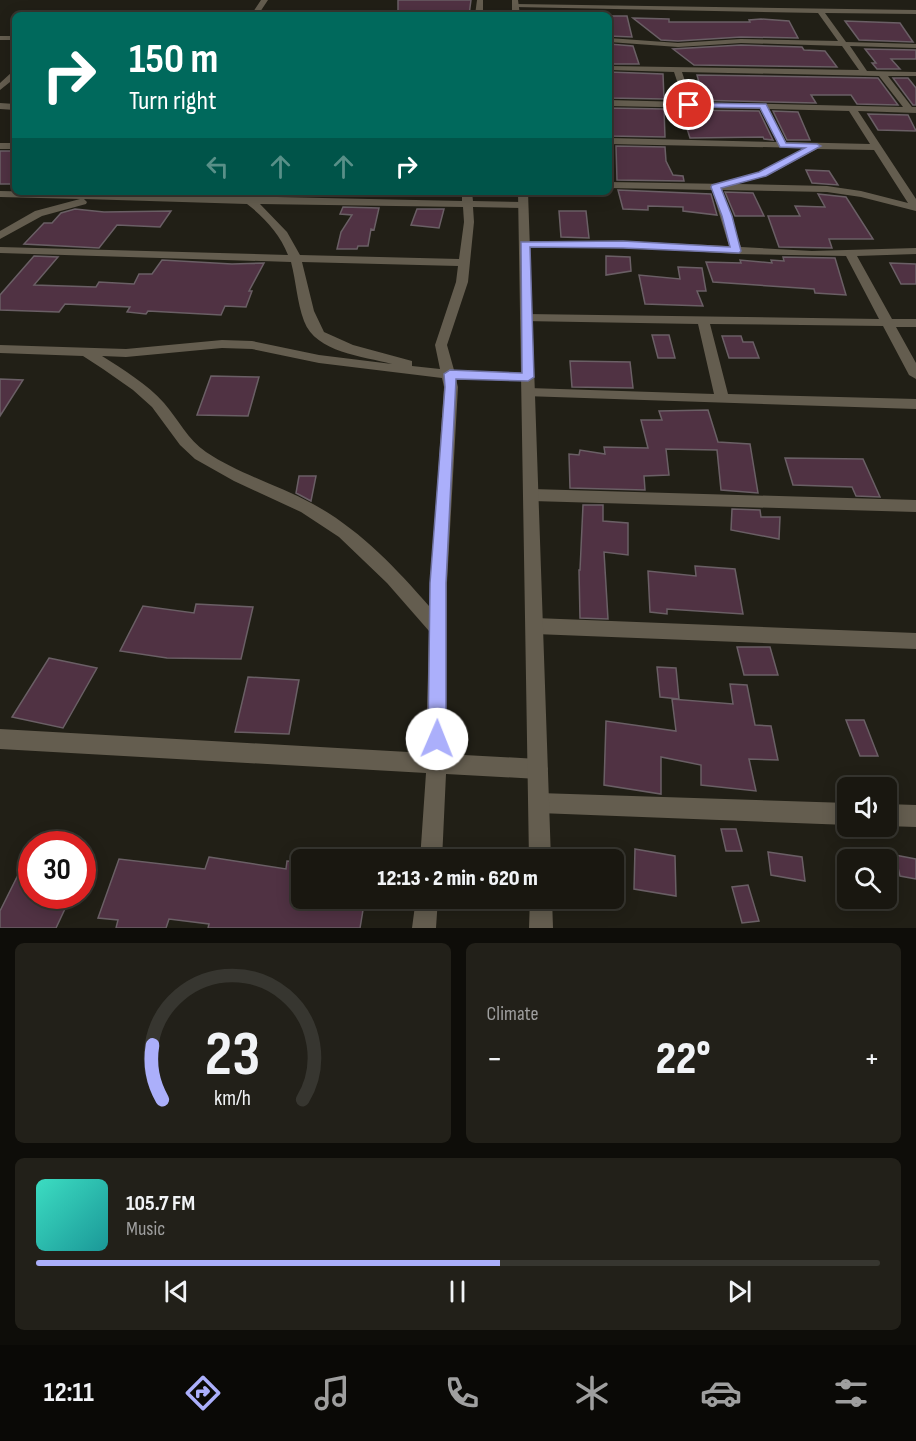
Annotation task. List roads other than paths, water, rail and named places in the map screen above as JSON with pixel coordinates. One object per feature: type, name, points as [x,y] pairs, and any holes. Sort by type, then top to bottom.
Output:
[{"type":"street","points":[[756,0],[769,10]]},
{"type":"street","points":[[516,3],[916,12]]},
{"type":"street","points":[[80,12],[85,6]]},
{"type":"street","points":[[820,11],[865,73]]},
{"type":"street","points":[[612,40],[678,45],[741,40],[844,46],[916,46]]},
{"type":"street","points":[[612,68],[916,74]]},
{"type":"street","points":[[677,69],[689,105]]},
{"type":"street","points":[[882,74],[913,110]]},
{"type":"street","points":[[0,87],[12,77]]},
{"type":"street","points":[[612,103],[913,110]]},
{"type":"street","points":[[763,106],[783,145]]},
{"type":"street","points":[[850,108],[916,207]]},
{"type":"street","points":[[612,141],[876,147]]},
{"type":"street","points":[[716,187],[763,174],[817,146]]},
{"type":"street","points":[[612,185],[839,190],[916,207]]},
{"type":"street","points":[[716,187],[727,216],[736,251]]},
{"type":"street","points":[[33,195],[251,201],[467,197],[523,199],[540,849]]},
{"type":"street","points":[[0,236],[20,220],[40,212],[106,195]]},
{"type":"street","points":[[242,195],[272,221],[296,257],[312,324],[318,334],[337,344],[385,356],[428,372]]},
{"type":"street","points":[[431,849],[436,798],[438,583],[451,387],[450,374],[441,345],[462,282],[462,263],[468,232],[467,197]]},
{"type":"street","points":[[525,244],[623,244],[736,251],[850,253],[916,251]]},
{"type":"street","points":[[0,250],[462,263]]},
{"type":"street","points":[[850,253],[916,375]]},
{"type":"street","points":[[526,318],[916,323]]},
{"type":"street","points":[[703,320],[722,399]]},
{"type":"street","points":[[0,349],[126,353],[222,344],[252,345],[319,359],[528,385],[722,399],[915,406]]},
{"type":"street","points":[[85,352],[131,381],[165,413],[185,443],[200,454],[235,475],[308,509],[347,535],[389,570],[437,628]]},
{"type":"street","points":[[532,495],[916,506]]},
{"type":"street","points":[[535,626],[916,641]]},
{"type":"street","points":[[0,739],[538,769]]},
{"type":"street","points":[[539,803],[837,814]]},
{"type":"street","points":[[897,815],[916,816]]},
{"type":"street","points":[[424,928],[426,909]]},
{"type":"street","points":[[541,909],[542,928]]}]
